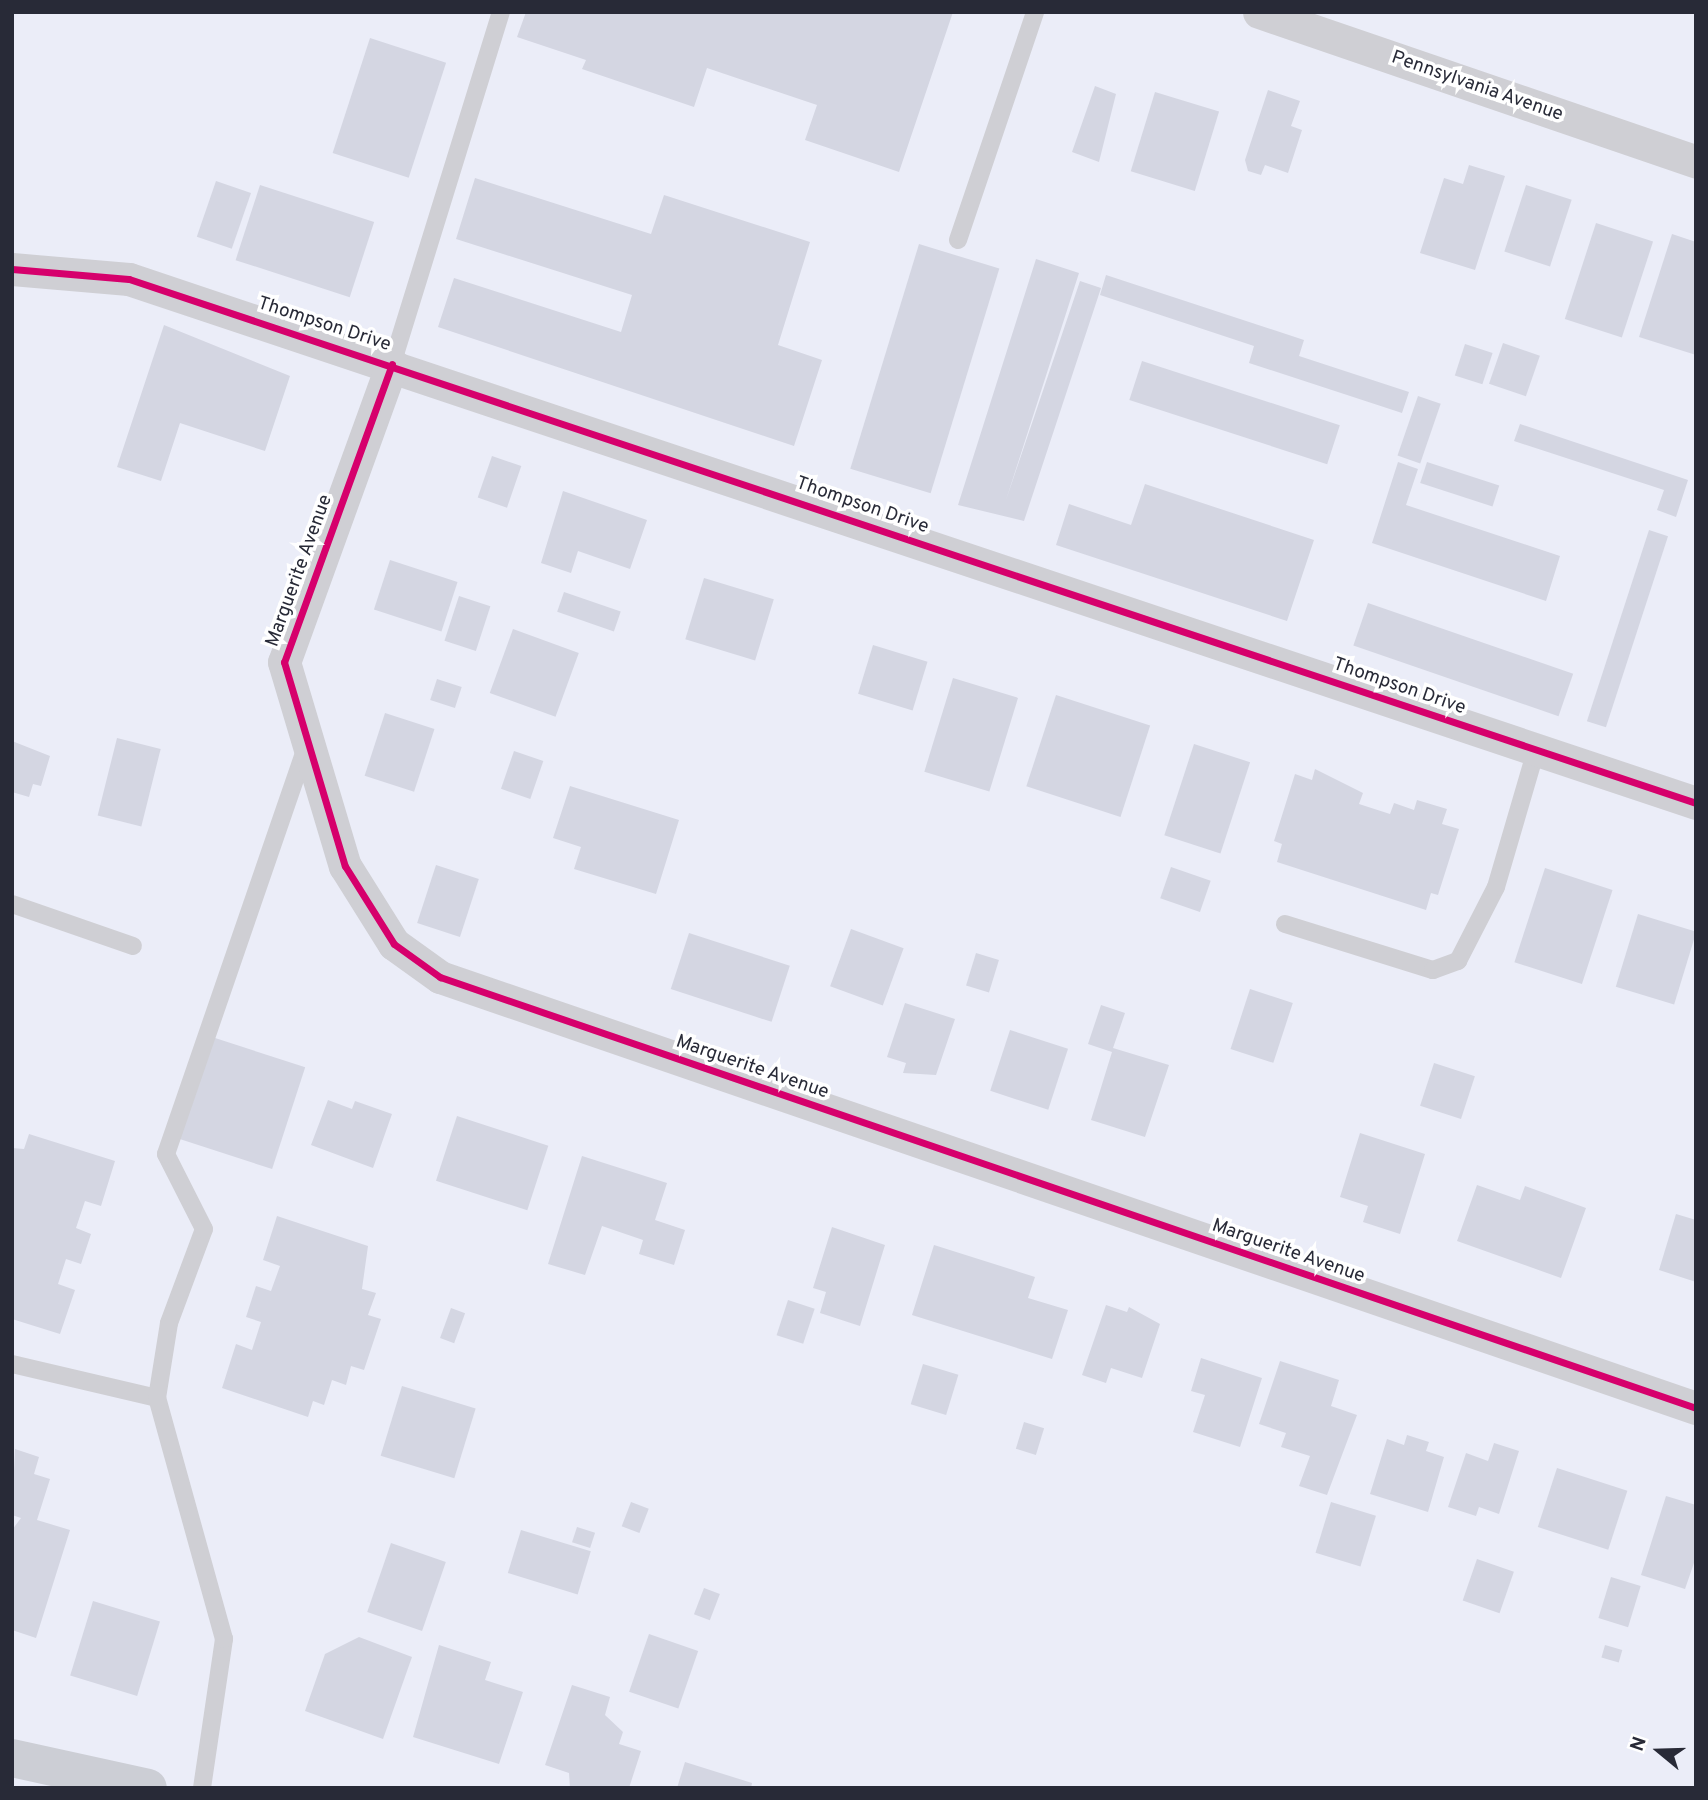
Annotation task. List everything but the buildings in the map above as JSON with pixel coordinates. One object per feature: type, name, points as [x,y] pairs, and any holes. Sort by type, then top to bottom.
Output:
[{"type":"street","name":"Pennsylvania Avenue","points":[[1259,12],[1696,162]]},
{"type":"street","name":"Thompson Drive","points":[[12,269],[129,279],[392,364],[1696,803]]},
{"type":"street","name":"Marguerite Avenue","points":[[392,364],[284,662],[345,866],[394,944],[440,977],[1696,1408]]},
{"type":"street","points":[[12,1758],[148,1788]]},
{"type":"lane","points":[[392,364],[501,12]]},
{"type":"lane","points":[[958,240],[1035,12]]},
{"type":"lane","points":[[202,1788],[224,1639],[157,1398],[169,1323],[204,1229],[166,1154],[308,741]]},
{"type":"lane","points":[[1285,924],[1433,970],[1458,961],[1496,887],[1536,750]]},
{"type":"lane","points":[[12,904],[133,946]]},
{"type":"lane","points":[[12,1364],[157,1398]]},
{"type":"cycle path","points":[[12,269],[129,279],[1696,803]]},
{"type":"cycle path","points":[[392,364],[284,662],[345,866],[394,944],[440,977],[1696,1408]]}]
